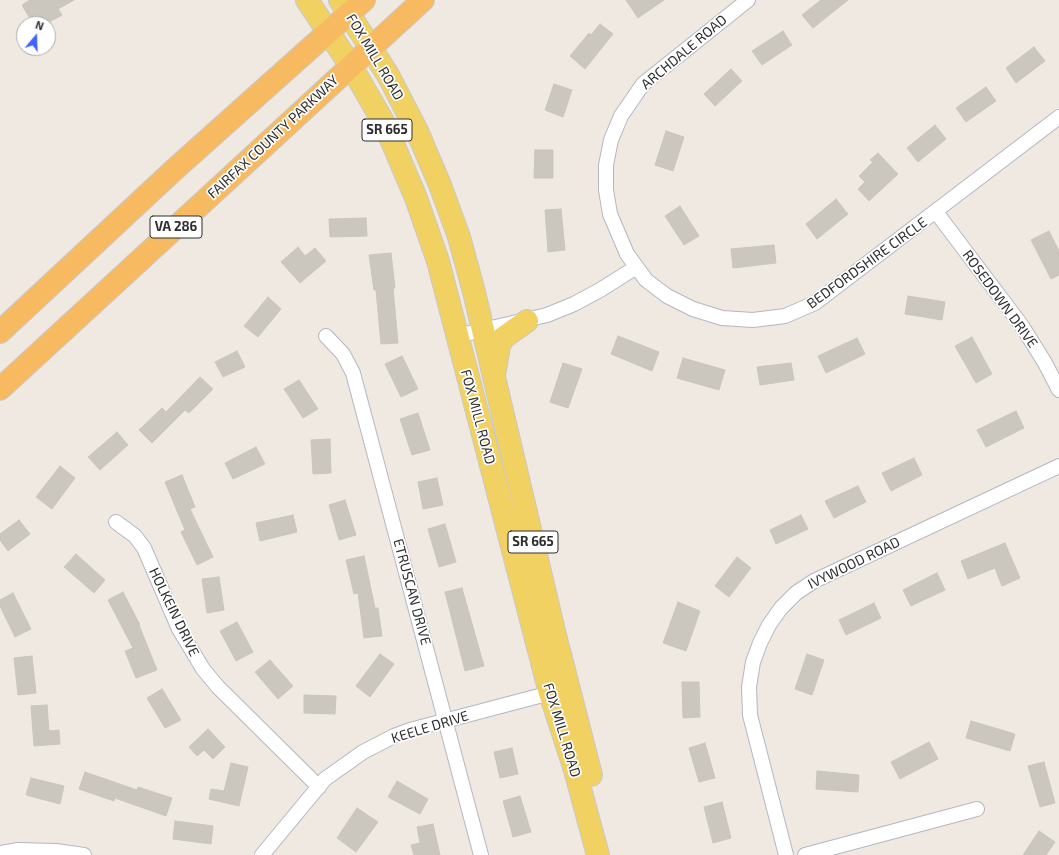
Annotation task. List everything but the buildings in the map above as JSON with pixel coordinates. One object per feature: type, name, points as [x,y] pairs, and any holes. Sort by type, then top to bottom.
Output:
[{"type":"highway","name":"FAIRFAX COUNTY PARKWAY","points":[[0,389],[423,0]]},
{"type":"highway","name":"VA 286","points":[[0,332],[175,169],[329,32],[351,5]]},
{"type":"main road","name":"FOX MILL ROAD","points":[[307,0],[351,66],[385,125],[416,198],[438,261],[457,336],[559,691],[609,855]]},
{"type":"main road","name":"FOX MILL ROAD","points":[[351,5],[371,49],[394,86],[429,156],[459,237],[494,377],[575,770],[598,855]]},
{"type":"main road","points":[[494,377],[500,342],[507,334],[527,321]]},
{"type":"street","name":"ARCHDALE ROAD","points":[[635,268],[614,225],[606,190],[606,165],[615,128],[634,94],[653,75],[748,0]]},
{"type":"street","name":"BEDFORDSHIRE CIRCLE","points":[[635,268],[646,280],[667,296],[693,309],[708,314],[738,320],[769,319],[800,311],[815,304],[1059,117]]},
{"type":"street","name":"ROSEDOWN DRIVE","points":[[936,212],[1022,326],[1045,363],[1059,390]]},
{"type":"street","points":[[457,336],[527,321],[574,304],[635,268]]},
{"type":"street","name":"ETRUSCAN DRIVE","points":[[326,336],[343,354],[353,373],[481,855]]},
{"type":"street","name":"IVYWOOD ROAD","points":[[786,855],[753,729],[749,701],[753,662],[760,643],[773,619],[781,608],[796,593],[814,581],[1059,466]]},
{"type":"street","name":"HOLKEIN DRIVE","points":[[116,522],[135,536],[144,548],[179,628],[203,669],[218,687],[319,786]]},
{"type":"street","name":"KEELE DRIVE","points":[[262,855],[325,779],[379,743],[410,730],[559,691]]},
{"type":"street","points":[[805,855],[977,809]]},
{"type":"street","points":[[0,853],[18,850],[56,851],[84,855]]}]
